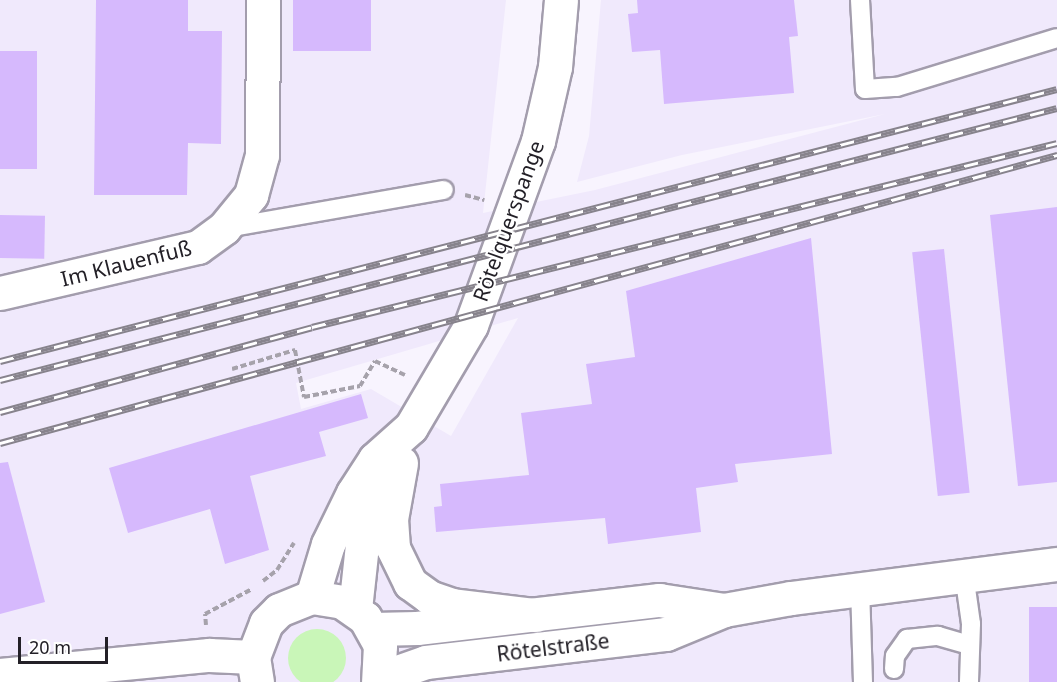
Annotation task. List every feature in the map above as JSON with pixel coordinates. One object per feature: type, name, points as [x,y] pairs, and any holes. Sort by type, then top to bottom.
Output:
[{"type":"street","name":"Im Klauenfuß","points":[[0,294],[198,247],[224,228],[251,195],[262,155],[263,0]]},
{"type":"street","name":"Rötelquerspange","points":[[364,619],[363,536],[401,463],[411,427],[471,325],[514,215],[555,67],[561,0]]},
{"type":"street","name":"Rötelquerspange","points":[[312,597],[328,544],[353,493],[375,459],[411,427]]},
{"type":"street","points":[[401,463],[391,519],[393,548],[410,583],[429,597],[452,605],[535,615]]},
{"type":"street","name":"Rötelstraße","points":[[379,680],[426,662],[666,634],[724,610],[860,587],[1057,564]]},
{"type":"street","points":[[0,675],[129,672],[209,655],[255,670],[257,639],[279,610],[312,597],[364,619],[381,653],[379,680]]},
{"type":"street","name":"Rötelstraße","points":[[364,619],[535,615],[659,600],[724,610]]},
{"type":"lane","points":[[860,0],[865,88],[897,87],[1057,38]]},
{"type":"lane","points":[[224,228],[444,190]]},
{"type":"lane","points":[[964,574],[969,682]]},
{"type":"lane","points":[[860,587],[863,682]]},
{"type":"lane","points":[[894,669],[895,656],[907,639],[938,636],[969,645]]},
{"type":"path","points":[[444,190],[496,204]]},
{"type":"path","points":[[232,369],[295,350],[304,397],[360,386],[375,361],[410,377]]},
{"type":"shaded area","points":[[0,0],[506,0],[483,213],[595,190],[885,114],[682,155],[577,182],[589,136],[601,0],[1057,0],[1057,682],[0,682]],"holes":[[[518,318],[451,436],[371,389],[301,409],[296,383]]]},
{"type":"green space","points":[[317,629],[333,634],[341,642],[346,658],[341,674],[333,682],[317,687],[301,682],[293,674],[288,658],[293,642],[301,634]]},
{"type":"building","points":[[96,0],[188,0],[188,31],[222,31],[221,144],[188,143],[187,195],[94,195]]},
{"type":"building","points":[[293,0],[371,0],[371,51],[293,51]]},
{"type":"building","points":[[637,0],[794,0],[798,36],[789,37],[794,93],[664,104],[660,50],[632,52],[628,14],[638,13]]},
{"type":"building","points":[[0,51],[37,51],[37,169],[0,169]]},
{"type":"building","points":[[1057,207],[1057,482],[1018,486],[990,215]]},
{"type":"building","points":[[0,215],[45,216],[44,259],[0,258]]},
{"type":"building","points":[[811,238],[832,454],[735,464],[738,482],[696,488],[701,532],[608,544],[605,518],[436,532],[434,507],[442,506],[440,484],[529,475],[521,413],[592,404],[586,364],[635,357],[626,291]]},
{"type":"building","points":[[944,249],[970,493],[938,496],[912,252]]},
{"type":"building","points":[[361,394],[368,418],[319,432],[326,456],[250,476],[269,550],[225,564],[210,509],[128,533],[109,468]]},
{"type":"building","points":[[8,462],[45,602],[0,614],[0,463]]},
{"type":"building","points":[[1029,607],[1057,607],[1057,682],[1029,682]]},
{"type":"railway","points":[[0,361],[1057,89]]},
{"type":"railway","points":[[0,380],[1057,108]]},
{"type":"railway","points":[[0,412],[312,327],[1057,143]]},
{"type":"railway","points":[[0,443],[1057,155]]}]
